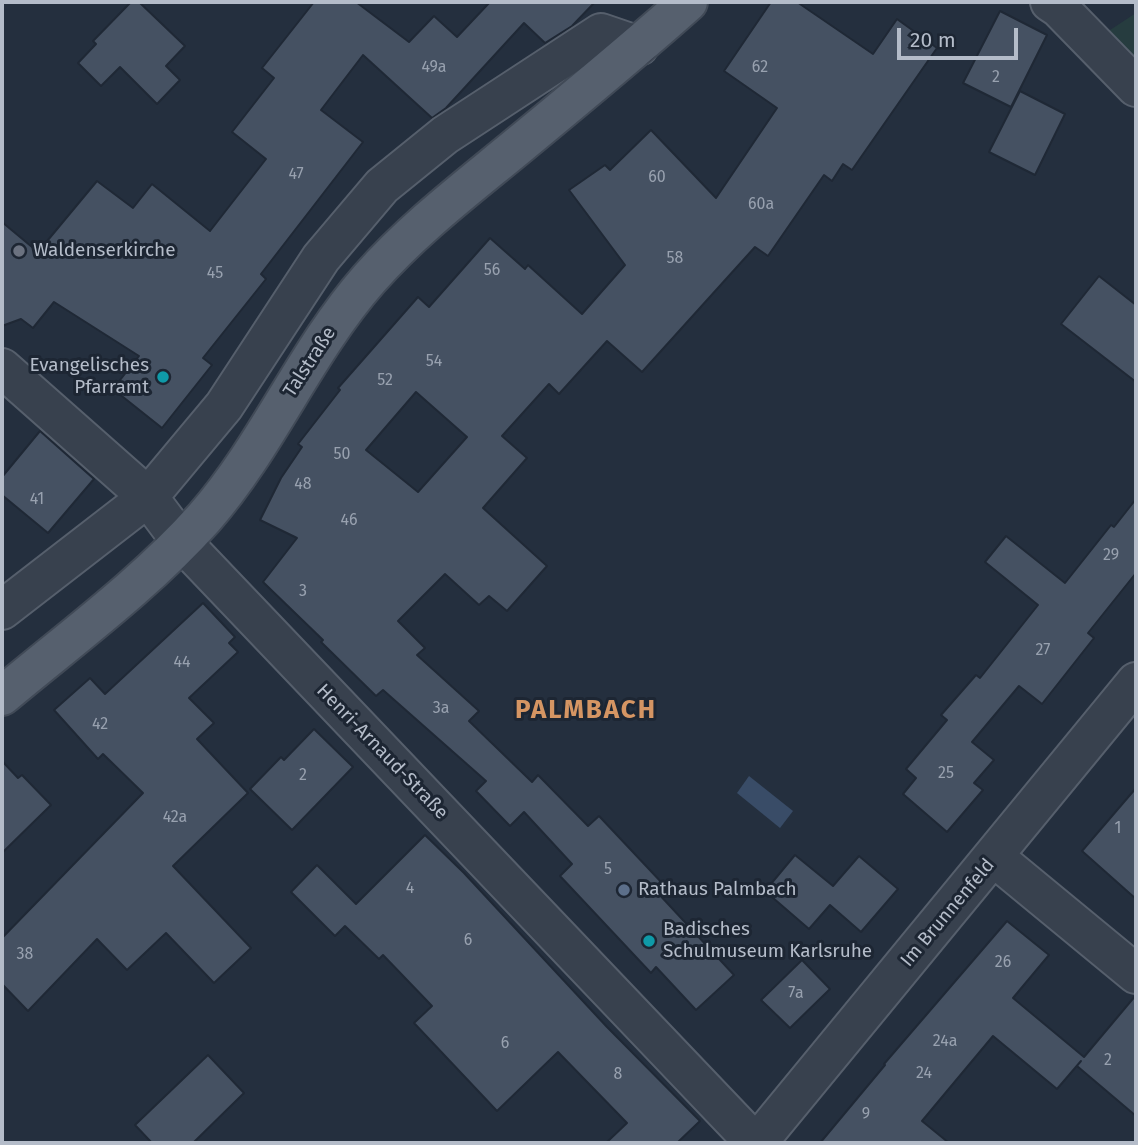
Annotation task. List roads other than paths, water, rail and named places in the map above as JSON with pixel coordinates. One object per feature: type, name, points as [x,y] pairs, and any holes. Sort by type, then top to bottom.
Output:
[{"type":"main road","name":"Talstraße","points":[[2,696],[124,595],[205,517],[245,463],[337,320],[404,242],[688,2]]},
{"type":"street","points":[[1057,4],[1136,87]]},
{"type":"street","points":[[2,610],[149,497],[224,406],[321,257],[382,186],[445,135],[601,33],[639,46]]},
{"type":"street","name":"Henri-Arnaud-Straße","points":[[2,368],[149,497],[181,541],[756,1143]]},
{"type":"street","name":"Im Brunnenfeld","points":[[756,1143],[994,858],[1136,682]]},
{"type":"street","points":[[994,858],[1136,974]]},
{"type":"water","points":[[749,776],[793,811],[780,828],[737,793]]},
{"type":"place","name":"Waldenserkirche","points":[[19,251]]},
{"type":"place","name":"Evangelisches Pfarramt","points":[[163,377]]},
{"type":"place","name":"Rathaus Palmbach","points":[[624,890]]},
{"type":"place","name":"Badisches Schulmuseum Karlsruhe","points":[[649,941]]},
{"type":"district","name":"PALMBACH","points":[[586,711]]}]
